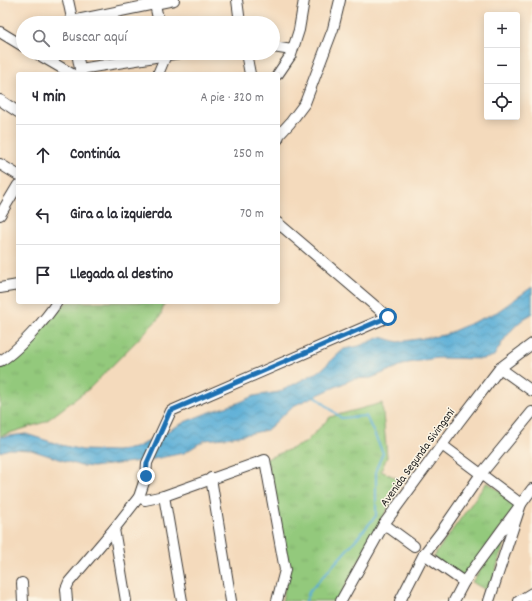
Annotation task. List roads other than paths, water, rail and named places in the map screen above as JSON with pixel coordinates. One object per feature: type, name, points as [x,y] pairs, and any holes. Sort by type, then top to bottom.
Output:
[{"type":"street","points":[[68,0],[71,16]]},
{"type":"street","points":[[97,16],[154,2],[174,0]]},
{"type":"street","points":[[236,0],[239,16]]},
{"type":"street","points":[[279,72],[291,55],[299,30],[304,0]]},
{"type":"street","points":[[280,134],[305,102],[333,29],[340,0]]},
{"type":"street","points":[[154,2],[157,16]]},
{"type":"street","points":[[0,32],[16,42]]},
{"type":"street","points":[[280,48],[292,50]]},
{"type":"street","points":[[51,60],[77,72],[136,60]]},
{"type":"street","points":[[77,60],[77,72]]},
{"type":"street","points":[[159,72],[164,60]]},
{"type":"street","points":[[247,60],[250,72]]},
{"type":"street","points":[[0,100],[16,111]]},
{"type":"street","points":[[0,164],[16,174]]},
{"type":"street","points":[[0,215],[16,188]]},
{"type":"street","points":[[67,601],[66,589],[69,582],[114,530],[139,498],[146,476],[147,463],[170,411],[388,317],[280,225]]},
{"type":"street","points":[[0,288],[16,285]]},
{"type":"street","points":[[0,361],[6,358],[28,336],[55,304]]},
{"type":"street","name":"Avenida Segunda Sivingani","points":[[341,601],[384,524],[442,445],[500,368],[532,344]]},
{"type":"street","points":[[500,368],[532,391]]},
{"type":"street","points":[[400,601],[424,554],[481,474],[532,412]]},
{"type":"street","points":[[442,445],[521,504]]},
{"type":"street","points":[[139,498],[145,500],[164,496],[265,460],[285,570],[277,601]]},
{"type":"street","points":[[211,478],[231,601]]},
{"type":"street","points":[[454,601],[464,582],[532,488]]},
{"type":"street","points":[[164,496],[182,601]]},
{"type":"street","points":[[489,601],[521,504]]},
{"type":"street","points":[[384,524],[414,546]]},
{"type":"street","points":[[114,530],[126,601]]},
{"type":"street","points":[[424,554],[464,582]]},
{"type":"street","points":[[22,583],[23,601]]},
{"type":"street","points":[[519,601],[532,593]]},
{"type":"water","points":[[532,287],[532,314],[515,327],[494,356],[484,359],[437,358],[408,363],[371,378],[353,379],[293,406],[267,430],[233,437],[205,440],[184,453],[149,460],[93,467],[81,466],[31,450],[9,449],[0,452],[0,437],[26,434],[82,450],[116,451],[135,448],[187,421],[207,413],[254,396],[279,392],[321,370],[344,349],[359,346],[381,337],[398,342],[444,335],[497,312]]},
{"type":"waterway","points":[[306,601],[309,592],[376,516],[376,469],[383,453],[366,416],[341,418],[314,395]]}]
